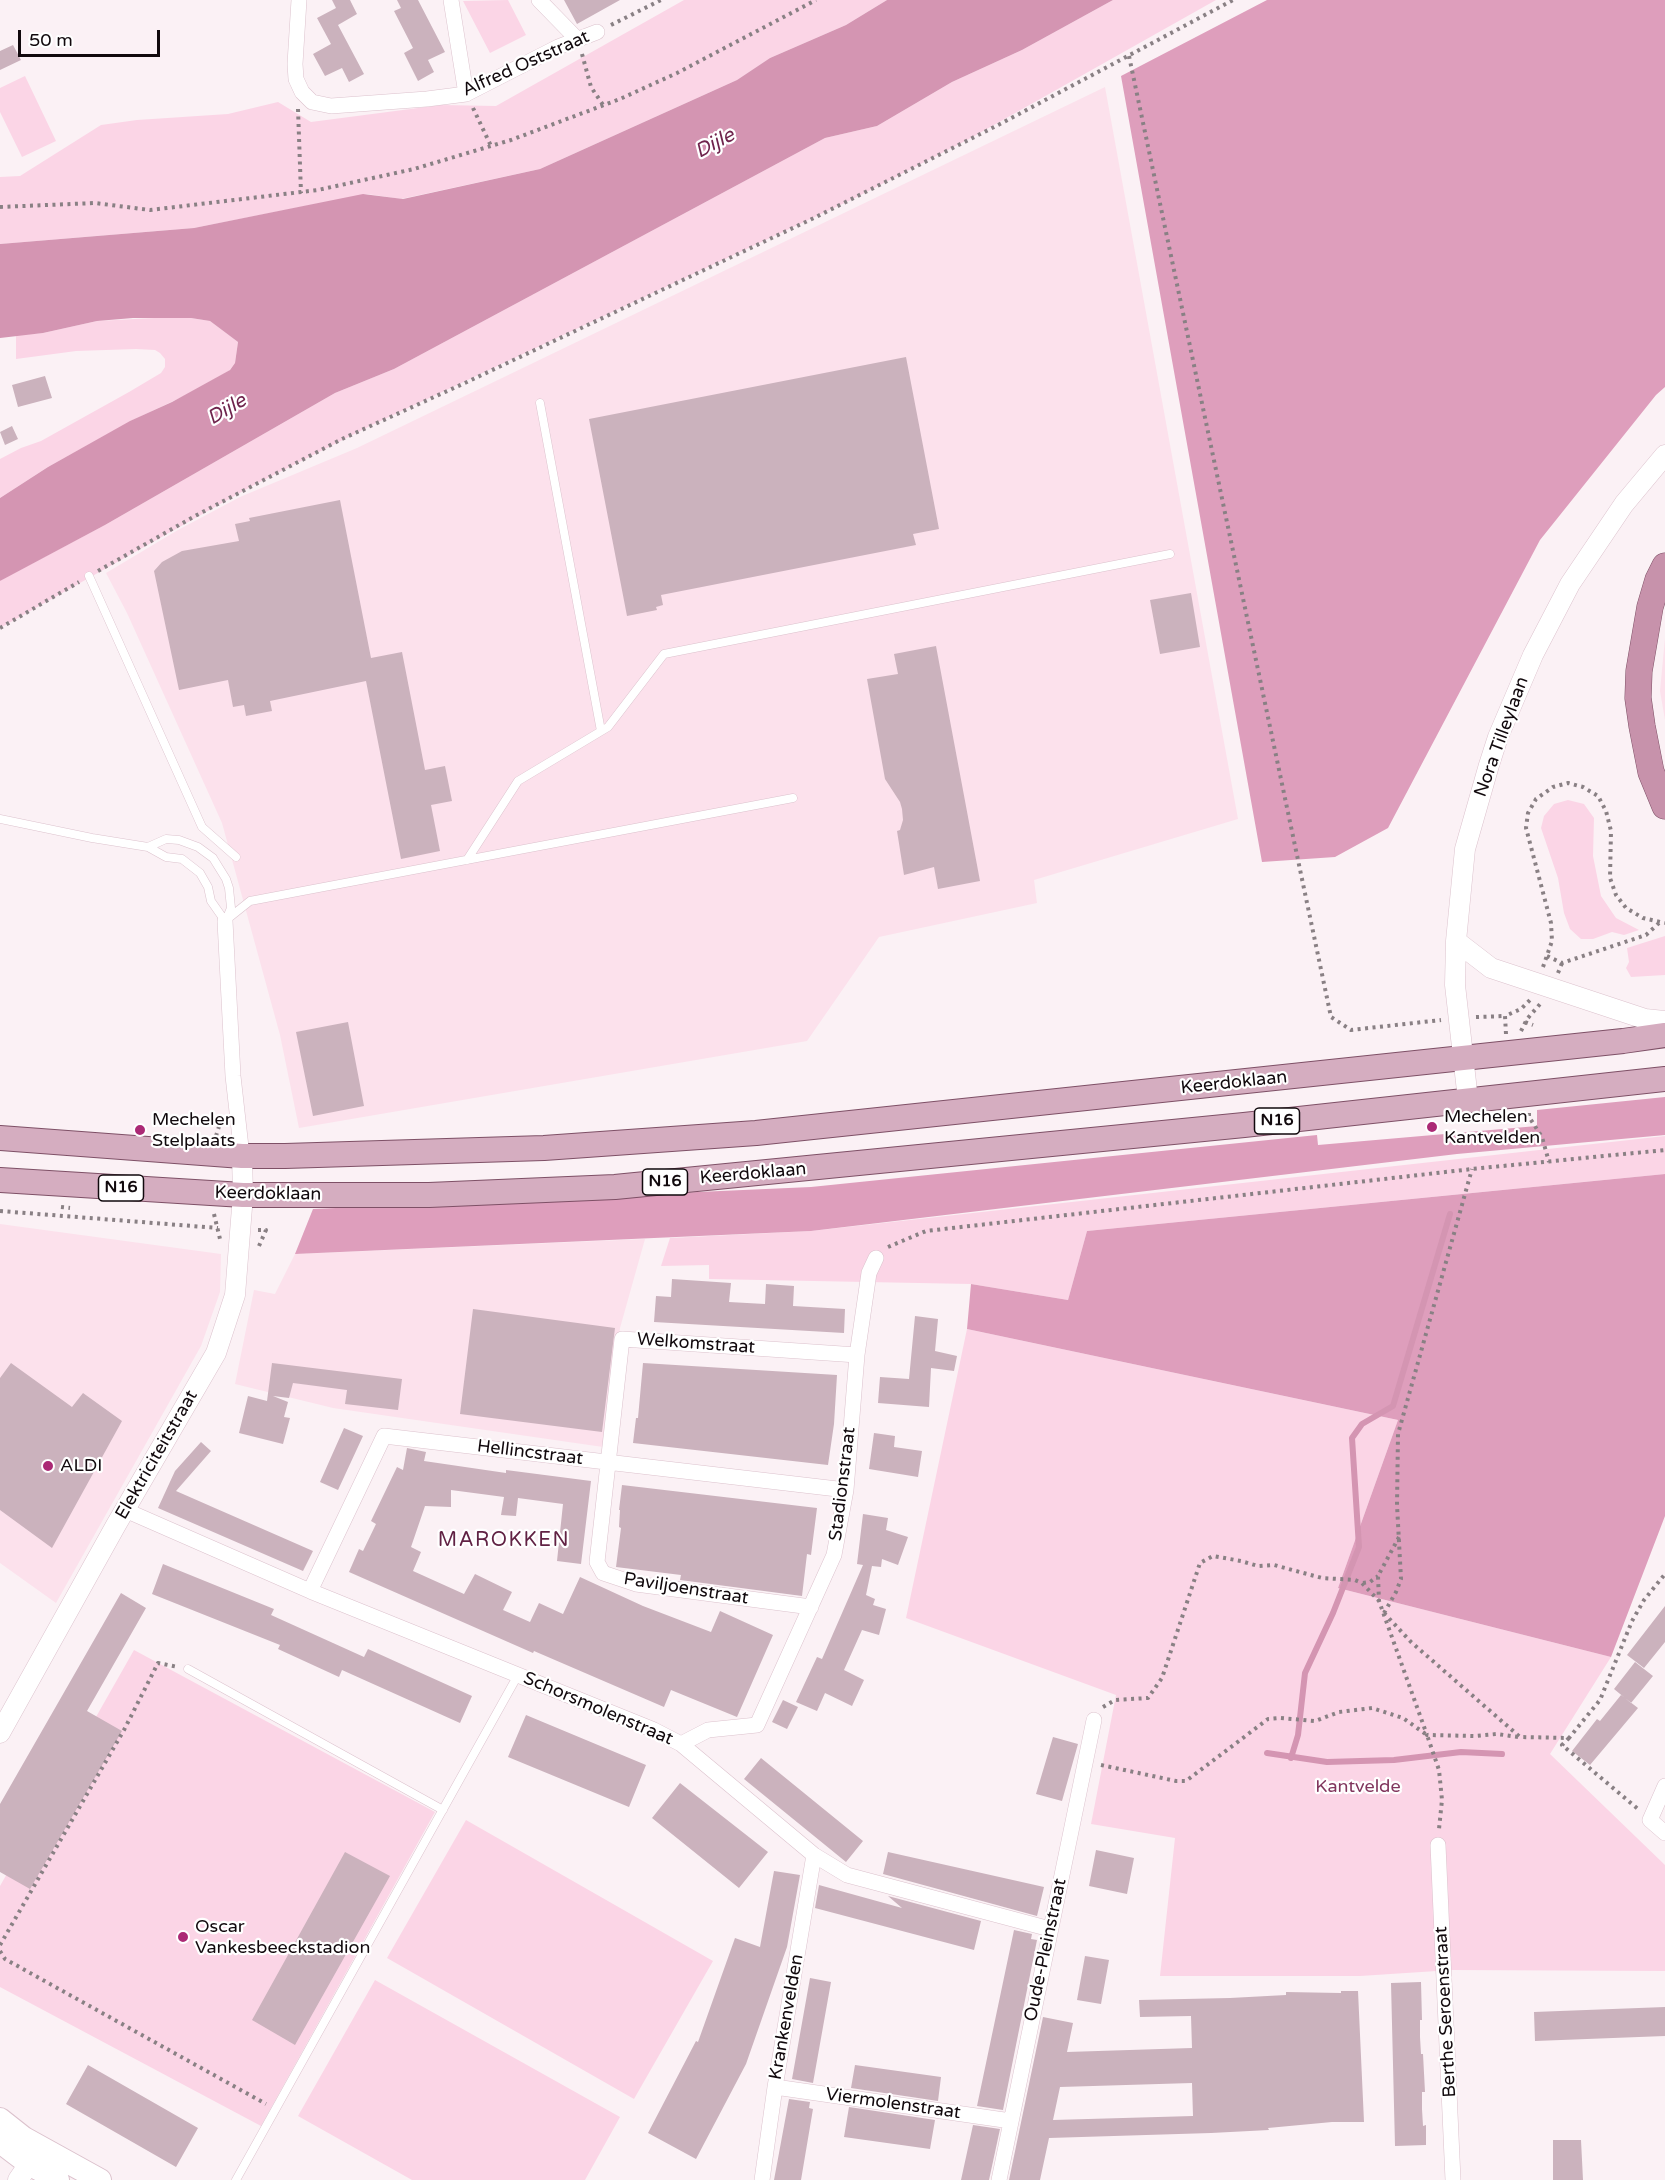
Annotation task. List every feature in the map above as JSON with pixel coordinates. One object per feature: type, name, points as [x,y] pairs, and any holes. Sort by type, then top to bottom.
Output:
[{"type":"highway","points":[[1665,566],[1650,607],[1640,661],[1638,698],[1641,726],[1651,772],[1665,806]]},
{"type":"main road","name":"N16","points":[[1462,1058],[1665,1035]]},
{"type":"main road","name":"Keerdoklaan","points":[[0,1138],[242,1156],[544,1148],[756,1134],[1462,1058]]},
{"type":"main road","name":"N16","points":[[1468,1100],[1665,1079]]},
{"type":"main road","name":"Keerdoklaan","points":[[0,1180],[243,1195],[429,1195],[615,1187],[1468,1100]]},
{"type":"main road","points":[[0,2119],[7,2143],[23,2172],[58,2180]]},
{"type":"main road","points":[[7,2143],[100,2180]]},
{"type":"street","points":[[299,0],[296,80],[307,97]]},
{"type":"street","points":[[451,0],[466,94]]},
{"type":"street","points":[[539,0],[577,39]]},
{"type":"street","name":"Alfred Oststraat","points":[[307,97],[312,102],[332,106],[466,94],[558,47],[597,32]]},
{"type":"street","name":"Nora Tilleylaan","points":[[1468,1100],[1457,1018],[1455,941],[1465,849],[1498,737],[1533,655],[1560,602],[1587,557],[1624,504],[1665,455]]},
{"type":"street","points":[[225,921],[233,1076],[242,1156]]},
{"type":"street","points":[[1455,941],[1491,968],[1645,1019],[1665,1021]]},
{"type":"street","name":"Elektriciteitstraat","points":[[0,1733],[216,1353],[235,1295],[243,1195],[242,1156]]},
{"type":"street","name":"Stadionstraat","points":[[681,1744],[708,1730],[757,1725],[834,1555],[846,1490],[857,1355],[869,1273],[876,1258]]},
{"type":"street","name":"Welkomstraat","points":[[609,1462],[622,1339],[857,1355]]},
{"type":"street","name":"Hellincstraat","points":[[310,1591],[384,1436],[846,1490]]},
{"type":"street","name":"Paviljoenstraat","points":[[609,1462],[597,1562],[603,1573],[636,1584],[811,1607]]},
{"type":"street","name":"Schorsmolenstraat","points":[[125,1510],[310,1591],[654,1730],[681,1744],[814,1855],[847,1875],[1050,1929]]},
{"type":"street","name":"Oude-Pleinstraat","points":[[999,2180],[1094,1720]]},
{"type":"street","points":[[1665,1786],[1650,1820],[1665,1833]]},
{"type":"street","name":"Berthe Seroenstraat","points":[[1438,1845],[1454,2180]]},
{"type":"street","name":"Krankenvelden","points":[[762,2180],[814,1855]]},
{"type":"street","name":"Viermolenstraat","points":[[775,2088],[1011,2121]]},
{"type":"lane","points":[[540,403],[602,731]]},
{"type":"lane","points":[[467,860],[518,781],[608,727],[664,654],[1170,554]]},
{"type":"lane","points":[[89,576],[202,827],[236,857]]},
{"type":"lane","points":[[225,921],[250,901],[792,798]]},
{"type":"lane","points":[[0,819],[148,847],[166,857],[182,860],[194,866],[205,880],[211,901],[225,921]]},
{"type":"lane","points":[[148,847],[166,839],[179,840],[198,847],[213,858],[229,888],[231,908],[225,921]]},
{"type":"lane","points":[[188,1669],[443,1810]]},
{"type":"lane","points":[[236,2180],[518,1675]]},
{"type":"path","points":[[597,32],[661,0]]},
{"type":"path","points":[[0,207],[95,203],[150,210],[301,193],[414,169],[559,123],[603,105],[677,73],[816,0]]},
{"type":"path","points":[[0,628],[195,516],[342,439],[814,218],[1002,123],[1233,0]]},
{"type":"path","points":[[577,39],[591,87],[603,105]]},
{"type":"path","points":[[1129,56],[1331,1017],[1351,1030],[1457,1018],[1505,1016]]},
{"type":"path","points":[[466,94],[491,146]]},
{"type":"path","points":[[301,193],[297,111],[307,97]]},
{"type":"path","points":[[1537,983],[1552,941],[1551,924],[1526,828],[1528,813],[1536,799],[1553,787],[1568,783],[1583,787],[1598,796],[1606,812],[1611,831],[1610,878],[1616,894],[1626,908],[1643,918],[1665,923]]},
{"type":"path","points":[[1546,956],[1563,963],[1646,935],[1659,923]]},
{"type":"path","points":[[1525,1022],[1533,1025]]},
{"type":"path","points":[[1529,1117],[1542,1137],[1549,1162]]},
{"type":"path","points":[[876,1258],[890,1245],[926,1231],[1472,1169],[1665,1150]]},
{"type":"path","points":[[1384,1613],[1401,1579],[1400,1536],[1396,1505],[1398,1434],[1472,1169]]},
{"type":"path","points":[[0,1211],[266,1230]]},
{"type":"path","points":[[1362,1583],[1370,1582],[1378,1576],[1400,1536]]},
{"type":"path","points":[[1094,1720],[1104,1704],[1115,1700],[1148,1698],[1162,1678],[1200,1563],[1213,1556],[1258,1566],[1274,1565],[1333,1580],[1355,1580],[1362,1583],[1379,1600]]},
{"type":"path","points":[[1650,1820],[1562,1745],[1600,1700],[1632,1621],[1644,1600],[1665,1574]]},
{"type":"path","points":[[1378,1576],[1379,1600],[1437,1762],[1442,1800],[1438,1845]]},
{"type":"path","points":[[1384,1613],[1411,1642],[1520,1737]]},
{"type":"path","points":[[0,1945],[124,1730],[158,1663],[188,1669]]},
{"type":"path","points":[[1086,1762],[1176,1781],[1186,1781],[1268,1719],[1315,1722],[1339,1712],[1371,1708],[1403,1718],[1426,1735],[1497,1734],[1569,1738]]},
{"type":"path","points":[[0,1951],[5,1959],[276,2109]]},
{"type":"shaded area","points":[[1267,0],[1665,0],[1665,387],[1656,395],[1540,540],[1388,828],[1335,857],[1262,862],[1121,76]]},
{"type":"shaded area","points":[[1105,87],[1238,819],[1034,880],[1037,903],[879,937],[807,1041],[299,1128],[280,1035],[222,823],[127,613],[106,573],[178,530],[240,497],[357,448]]},
{"type":"shaded area","points":[[1665,638],[1665,720],[1660,691]]},
{"type":"shaded area","points":[[1665,1097],[1665,1135],[1457,1154],[811,1231],[295,1254],[313,1209],[811,1187],[1317,1135],[1318,1145],[1537,1126],[1537,1110]]},
{"type":"shaded area","points":[[1665,1174],[1665,1516],[1611,1657],[1338,1588],[1398,1420],[967,1329],[971,1284],[1068,1300],[1087,1231]]},
{"type":"shaded area","points":[[0,1224],[221,1254],[220,1292],[201,1346],[56,1603],[0,1563]]},
{"type":"shaded area","points":[[645,1239],[620,1328],[603,1447],[333,1408],[235,1384],[254,1290],[275,1294],[295,1254]]},
{"type":"green space","points":[[508,0],[526,35],[490,53],[463,1]]},
{"type":"green space","points":[[684,0],[887,0],[846,25],[770,58],[737,80],[540,169],[401,199],[367,194],[194,228],[0,244],[0,177],[20,176],[101,125],[137,120],[228,114],[278,102],[311,122],[441,105],[496,106]]},
{"type":"green space","points":[[1113,0],[1216,0],[969,139],[853,199],[372,425],[254,485],[0,628],[0,581],[8,576],[105,525],[335,393],[394,369],[825,138],[877,126],[952,82],[1022,50]]},
{"type":"green space","points":[[25,76],[56,141],[22,157],[0,112],[0,88]]},
{"type":"green space","points":[[191,318],[210,321],[238,342],[235,363],[229,371],[48,467],[0,498],[0,459],[41,441],[129,392],[161,373],[165,367],[165,359],[155,350],[76,351],[16,359],[16,335],[43,333],[97,321]]},
{"type":"green space","points":[[1568,800],[1584,804],[1594,818],[1593,856],[1601,896],[1616,918],[1639,930],[1624,935],[1612,932],[1593,939],[1581,939],[1570,929],[1564,913],[1558,878],[1541,828],[1544,816],[1554,804]]},
{"type":"green space","points":[[1665,936],[1665,975],[1631,977],[1626,968],[1629,962],[1627,948]]},
{"type":"green space","points":[[1665,1136],[1665,1174],[1087,1231],[1068,1300],[971,1284],[709,1279],[709,1265],[661,1266],[670,1238],[811,1231]]},
{"type":"green space","name":"Kantvelde","points":[[967,1329],[1398,1420],[1338,1588],[1611,1657],[1550,1754],[1665,1865],[1665,1971],[1452,1970],[1360,1976],[1160,1976],[1175,1838],[1091,1824],[1116,1695],[906,1618]]},
{"type":"green space","name":"Oscar Vankesbeeckstadion","points":[[134,1650],[435,1812],[261,2126],[0,1987],[0,1886]]},
{"type":"green space","points":[[466,1820],[713,1961],[634,2099],[387,1958]]},
{"type":"green space","points":[[375,1980],[620,2117],[585,2180],[412,2180],[298,2116]]},
{"type":"water","name":"Dijle","points":[[887,0],[1113,0],[1022,50],[952,82],[877,126],[825,138],[394,369],[335,393],[105,525],[0,581],[0,498],[48,467],[130,421],[172,402],[230,370],[235,363],[238,342],[210,321],[191,318],[133,318],[97,321],[43,333],[0,338],[0,244],[194,228],[363,194],[403,199],[540,169],[737,80],[770,58],[846,25]]},
{"type":"building","points":[[332,0],[350,0],[357,14],[338,25],[364,74],[349,82],[342,68],[325,76],[313,54],[331,44],[317,18],[336,8]]},
{"type":"building","points":[[397,0],[418,0],[445,52],[428,60],[434,72],[418,81],[404,53],[413,48],[394,11],[401,8]]},
{"type":"building","points":[[564,0],[620,0],[577,24]]},
{"type":"building","points":[[13,45],[21,60],[0,70],[0,51]]},
{"type":"building","points":[[906,357],[939,529],[913,534],[916,545],[661,595],[663,605],[656,607],[657,610],[627,616],[589,419]]},
{"type":"building","points":[[45,376],[52,398],[18,407],[12,385]]},
{"type":"building","points":[[12,426],[18,439],[5,445],[0,432]]},
{"type":"building","points":[[340,500],[371,658],[402,652],[425,770],[445,766],[452,801],[431,805],[440,851],[401,859],[366,681],[270,701],[272,711],[246,716],[244,705],[233,707],[228,680],[179,690],[154,571],[162,562],[182,551],[239,541],[235,524],[250,521],[249,518]]},
{"type":"building","points":[[1191,593],[1200,647],[1160,654],[1150,600]]},
{"type":"building","points":[[936,646],[980,881],[938,889],[934,867],[904,875],[897,831],[900,830],[903,820],[902,809],[885,779],[867,679],[898,674],[894,654]]},
{"type":"building","points":[[348,1022],[364,1106],[313,1116],[296,1032]]},
{"type":"building","points":[[672,1279],[731,1283],[729,1302],[765,1304],[766,1284],[794,1286],[793,1306],[845,1309],[844,1333],[654,1322],[656,1296],[671,1297]]},
{"type":"building","points":[[473,1309],[615,1328],[602,1432],[460,1414]]},
{"type":"building","points":[[915,1316],[938,1319],[935,1351],[957,1356],[954,1371],[931,1368],[929,1407],[878,1403],[880,1377],[909,1379]]},
{"type":"building","points":[[11,1363],[72,1407],[83,1393],[122,1421],[52,1548],[0,1510],[0,1378]]},
{"type":"building","points":[[272,1363],[402,1379],[398,1410],[345,1404],[347,1390],[293,1383],[289,1398],[273,1396],[288,1402],[284,1417],[290,1418],[283,1444],[239,1433],[248,1396],[267,1401]]},
{"type":"building","points":[[643,1363],[837,1375],[834,1424],[828,1465],[633,1443],[636,1418],[638,1418]]},
{"type":"building","points":[[344,1428],[363,1436],[338,1490],[320,1482]]},
{"type":"building","points":[[874,1433],[895,1436],[894,1447],[922,1451],[918,1477],[869,1469]]},
{"type":"building","points":[[201,1442],[211,1451],[176,1491],[313,1551],[303,1571],[158,1508],[175,1471]]},
{"type":"building","points":[[407,1448],[426,1452],[424,1461],[506,1473],[506,1470],[591,1481],[581,1564],[557,1561],[563,1504],[518,1498],[516,1516],[501,1515],[504,1497],[451,1490],[451,1507],[425,1506],[411,1547],[421,1552],[413,1571],[464,1594],[475,1574],[512,1592],[503,1610],[530,1622],[539,1603],[563,1614],[580,1577],[643,1606],[711,1632],[720,1611],[773,1635],[737,1717],[671,1690],[664,1707],[534,1651],[533,1653],[349,1572],[359,1549],[363,1551],[376,1524],[371,1521],[397,1467],[403,1470]]},
{"type":"building","points":[[622,1485],[817,1508],[811,1555],[807,1554],[802,1596],[680,1580],[681,1575],[616,1567],[621,1528],[619,1527],[619,1510]]},
{"type":"building","points":[[863,1514],[888,1518],[886,1530],[908,1537],[898,1565],[882,1559],[881,1567],[872,1566],[866,1595],[875,1599],[873,1605],[886,1609],[879,1635],[862,1630],[844,1670],[864,1680],[852,1706],[825,1693],[817,1711],[796,1702],[817,1657],[822,1659],[863,1565],[857,1564]]},
{"type":"building","points":[[163,1564],[274,1609],[271,1615],[364,1657],[368,1649],[472,1696],[460,1723],[342,1670],[339,1677],[278,1649],[280,1645],[152,1594]]},
{"type":"building","points":[[121,1593],[146,1608],[87,1711],[122,1731],[30,1889],[0,1872],[0,1804]]},
{"type":"building","points":[[1665,1606],[1665,1642],[1644,1668],[1627,1655]]},
{"type":"building","points":[[1635,1662],[1653,1676],[1631,1703],[1614,1689]]},
{"type":"building","points":[[1621,1695],[1638,1708],[1590,1765],[1572,1751],[1597,1719],[1600,1721]]},
{"type":"building","points":[[783,1700],[798,1707],[787,1729],[772,1722]]},
{"type":"building","points":[[526,1715],[646,1765],[629,1807],[508,1757]]},
{"type":"building","points":[[1053,1737],[1078,1744],[1062,1801],[1036,1794]]},
{"type":"building","points":[[761,1758],[863,1841],[846,1862],[744,1779]]},
{"type":"building","points":[[680,1783],[768,1852],[739,1888],[652,1818]]},
{"type":"building","points":[[1096,1850],[1134,1858],[1127,1894],[1089,1886]]},
{"type":"building","points":[[345,1852],[390,1876],[295,2045],[252,2020]]},
{"type":"building","points":[[888,1852],[1044,1887],[1037,1916],[883,1874]]},
{"type":"building","points":[[774,1871],[800,1875],[787,1947],[746,2064],[696,2159],[648,2133],[696,2041],[698,2042],[735,1938],[760,1947]]},
{"type":"building","points":[[819,1885],[902,1908],[888,1896],[981,1921],[974,1950],[815,1908]]},
{"type":"building","points":[[1014,1930],[1032,1934],[1031,1939],[1037,1940],[1003,2110],[977,2106]]},
{"type":"building","points":[[1085,1956],[1109,1960],[1101,2004],[1077,2000]]},
{"type":"building","points":[[810,1978],[831,1982],[813,2083],[792,2079]]},
{"type":"building","points":[[1421,1982],[1420,2037],[1425,2092],[1422,2092],[1422,2109],[1423,2126],[1426,2125],[1426,2145],[1395,2146],[1391,1983]]},
{"type":"building","points":[[1341,1991],[1358,1991],[1364,2122],[1332,2122],[1268,2128],[1269,2130],[1211,2133],[1049,2138],[1040,2180],[1009,2180],[1043,2017],[1073,2023],[1067,2052],[1192,2048],[1191,2016],[1140,2017],[1139,2000],[1286,1995],[1286,1992],[1341,1993]],"holes":[[[1192,2083],[1193,2116],[1053,2120],[1060,2087]]]},
{"type":"building","points":[[1665,2007],[1665,2036],[1535,2041],[1534,2012]]},
{"type":"building","points":[[88,2065],[198,2128],[176,2167],[66,2104]]},
{"type":"building","points":[[855,2065],[941,2077],[938,2101],[851,2088]]},
{"type":"building","points":[[789,2099],[810,2102],[809,2108],[813,2109],[801,2180],[774,2180]]},
{"type":"building","points":[[849,2107],[935,2120],[930,2149],[844,2137]]},
{"type":"building","points":[[973,2125],[1000,2129],[989,2180],[961,2180]]},
{"type":"building","points":[[1553,2140],[1581,2140],[1583,2180],[1553,2180]]},
{"type":"waterway","points":[[1291,1758],[1298,1735],[1305,1673],[1333,1613],[1359,1547],[1352,1438],[1362,1424],[1393,1406],[1450,1214]]},
{"type":"waterway","points":[[1267,1753],[1327,1762],[1394,1760],[1461,1752],[1502,1754]]},
{"type":"place","name":"Mechelen Kantvelden","points":[[1432,1127]]},
{"type":"place","name":"Mechelen Stelplaats","points":[[140,1130]]},
{"type":"place","name":"ALDI","points":[[48,1466]]},
{"type":"place","name":"Oscar Vankesbeeckstadion","points":[[183,1937]]},
{"type":"district","name":"MAROKKEN","points":[[504,1541]]}]
